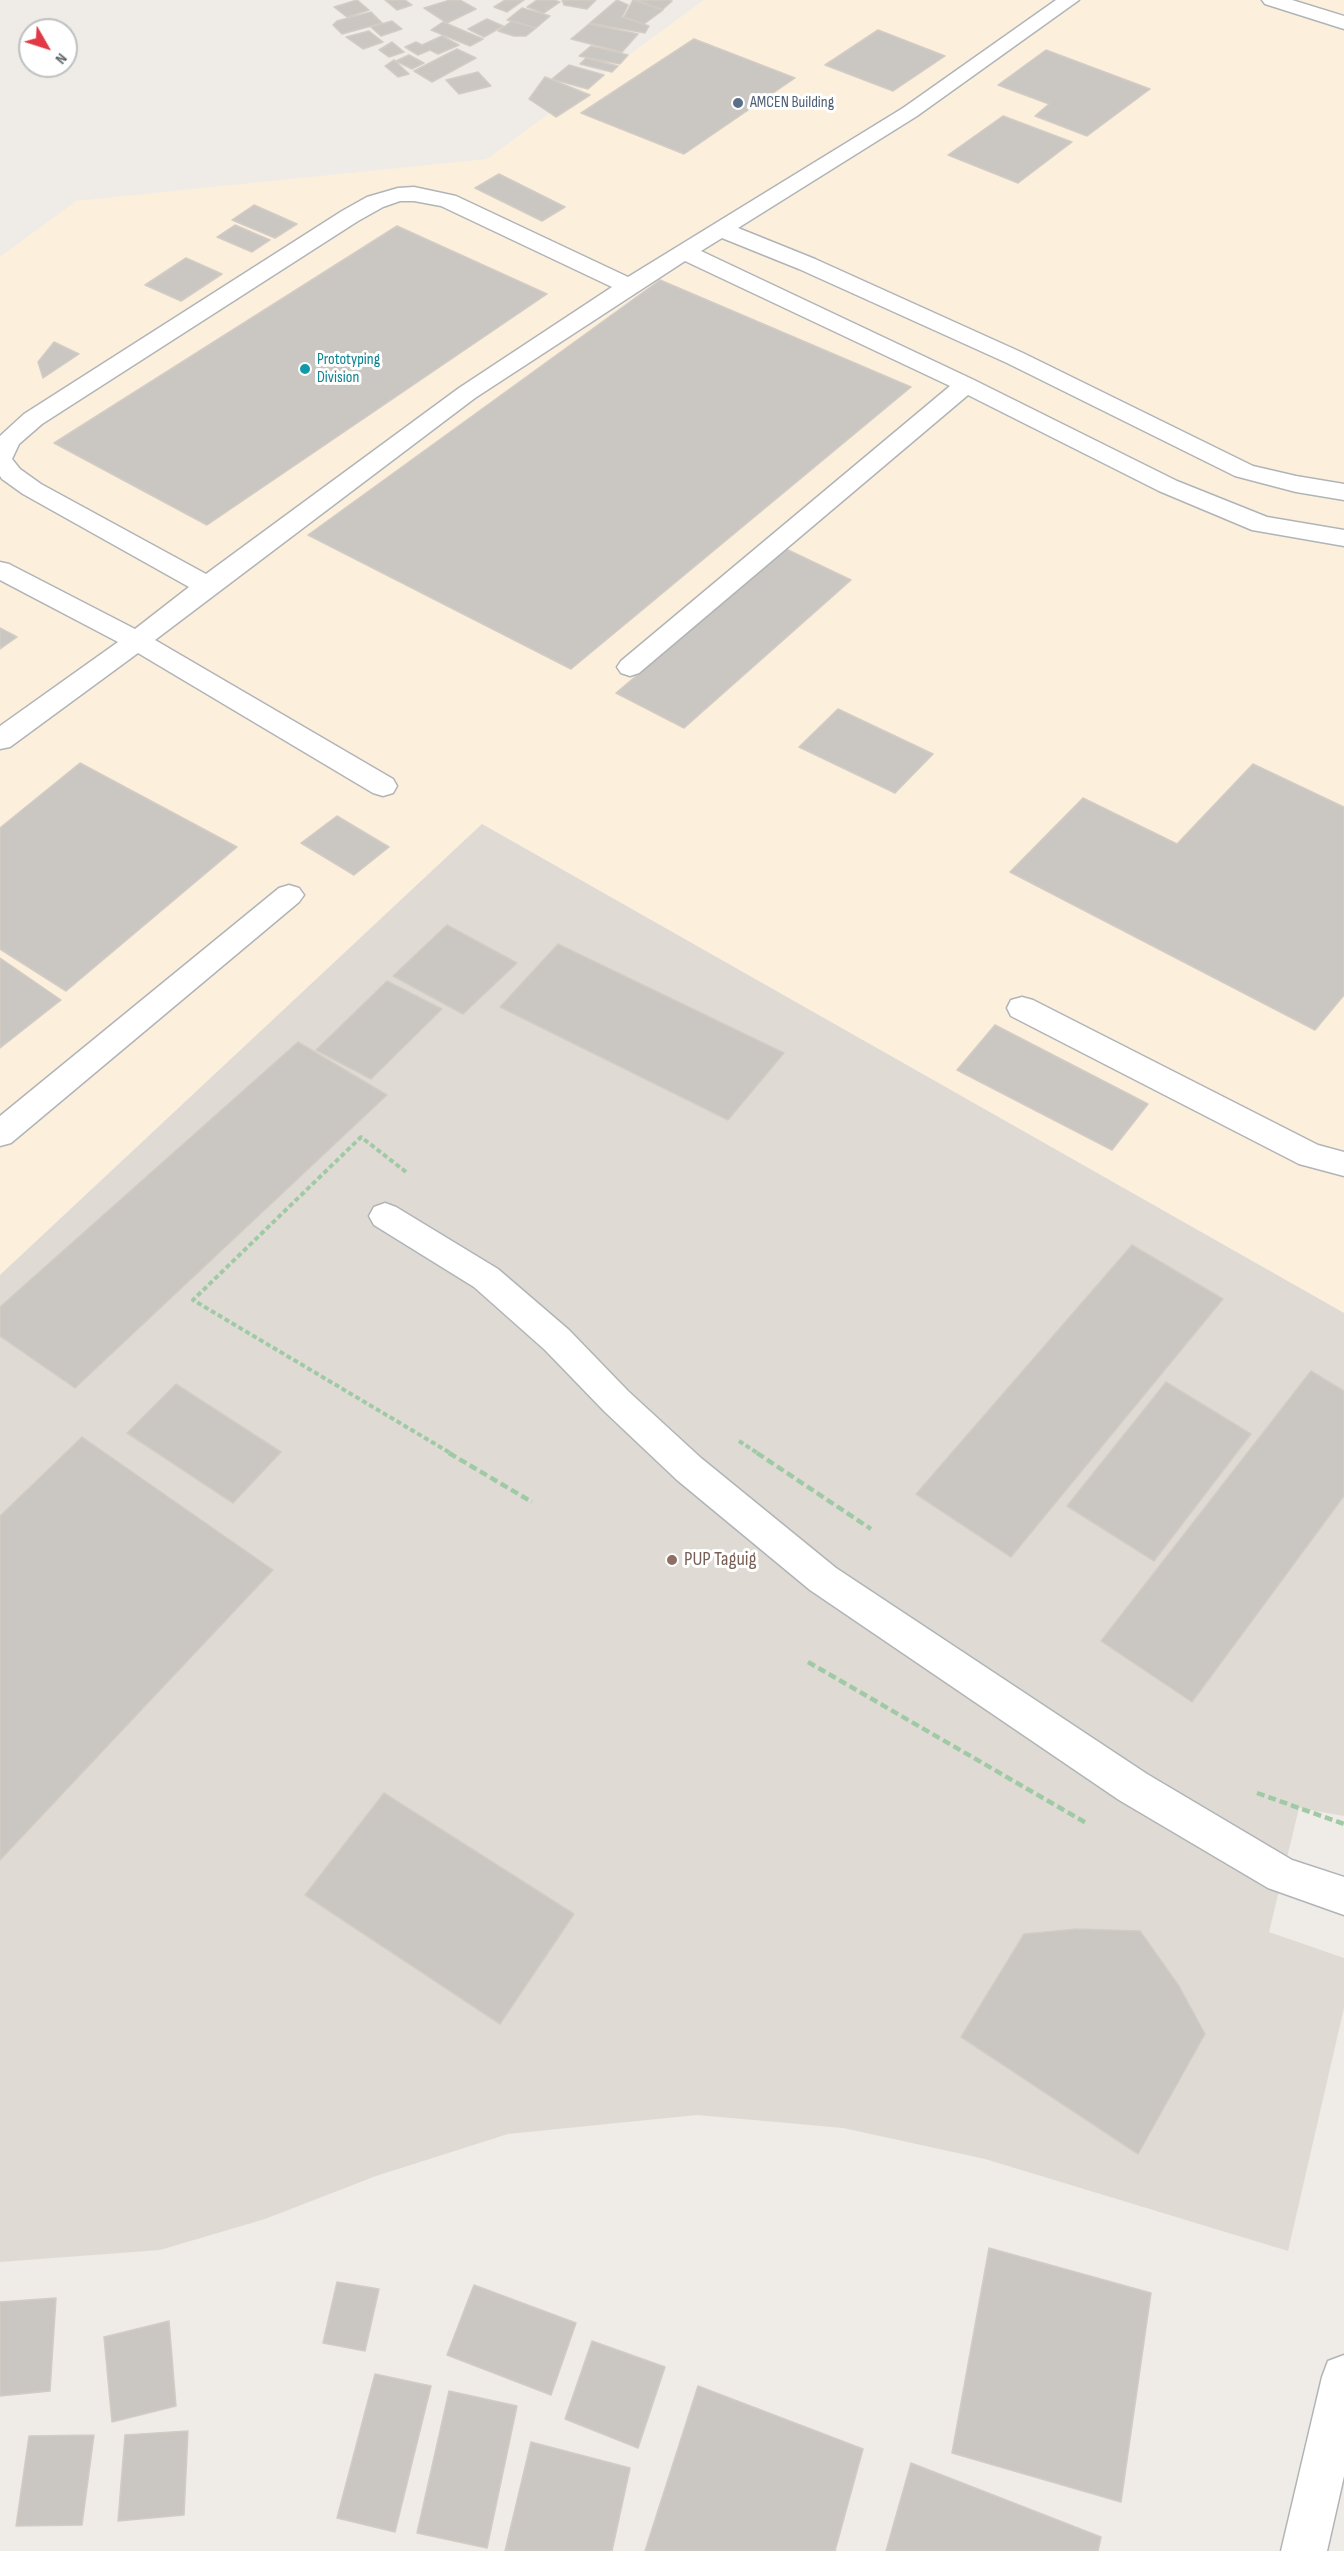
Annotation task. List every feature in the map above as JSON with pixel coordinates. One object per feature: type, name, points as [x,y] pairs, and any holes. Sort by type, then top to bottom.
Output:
[{"type":"street","points":[[0,740],[137,641],[207,586],[467,393],[629,286],[910,112],[1069,0]]},
{"type":"street","points":[[1272,0],[1344,23]]},
{"type":"street","points":[[207,586],[10,474],[0,459],[9,441],[33,419],[350,216],[375,202],[398,195],[422,195],[448,201],[629,286]]},
{"type":"street","points":[[720,230],[807,264],[1015,358],[1244,471],[1296,484],[1344,492]]},
{"type":"street","points":[[685,252],[1188,495],[1261,524],[1344,538]]},
{"type":"street","points":[[630,667],[966,386]]},
{"type":"street","points":[[0,570],[137,641],[383,786]]},
{"type":"street","points":[[0,1134],[289,895]]},
{"type":"street","points":[[1022,1008],[1310,1155],[1344,1164]]},
{"type":"street","points":[[385,1216],[486,1278],[557,1340],[616,1401],[689,1469],[823,1579],[1133,1787],[1282,1875],[1344,1896]]},
{"type":"street","points":[[1304,2551],[1344,2377]]},
{"type":"path","points":[[193,1300],[532,1502]]},
{"type":"path","points":[[1257,1793],[1344,1824]]},
{"type":"shaded area","points":[[704,0],[1344,0],[1344,1313],[482,824],[0,1275],[0,257],[76,201],[487,159]]},
{"type":"shaded area","name":"PUP Taguig","points":[[482,824],[1344,1313],[1344,1816],[1299,1808],[1269,1932],[1344,1958],[1344,2008],[1288,2251],[985,2159],[843,2128],[697,2115],[508,2134],[376,2176],[265,2219],[160,2250],[0,2262],[0,1275]]},
{"type":"building","points":[[357,0],[369,10],[347,17],[334,7]]},
{"type":"building","points":[[385,0],[405,0],[412,5],[397,10]]},
{"type":"building","points":[[450,0],[460,0],[476,9],[447,23],[424,8]]},
{"type":"building","points":[[505,0],[524,0],[507,12],[494,7]]},
{"type":"building","points":[[537,0],[560,2],[544,13],[527,7]]},
{"type":"building","points":[[562,0],[596,0],[587,9],[564,5]]},
{"type":"building","points":[[617,0],[628,5],[622,17],[649,26],[645,33],[590,23]]},
{"type":"building","points":[[633,0],[663,10],[644,24],[624,17]]},
{"type":"building","points":[[636,0],[669,0],[672,1],[662,10]]},
{"type":"building","points":[[522,8],[550,16],[536,28],[507,20]]},
{"type":"building","points":[[371,12],[382,23],[342,34],[333,25],[337,21]]},
{"type":"building","points":[[487,19],[503,26],[484,37],[468,29]]},
{"type":"building","points":[[392,21],[402,29],[381,36],[371,27]]},
{"type":"building","points":[[512,21],[536,28],[526,36],[514,36],[498,31]]},
{"type":"building","points":[[443,22],[483,39],[470,46],[431,30]]},
{"type":"building","points":[[589,24],[638,34],[622,52],[571,39]]},
{"type":"building","points":[[878,30],[945,56],[893,91],[825,65]]},
{"type":"building","points":[[369,31],[383,42],[363,49],[346,37]]},
{"type":"building","points":[[442,36],[459,45],[438,54],[430,50],[418,55],[405,47],[416,42],[422,45]]},
{"type":"building","points":[[694,39],[795,78],[684,154],[581,113]]},
{"type":"building","points":[[392,42],[404,52],[389,57],[379,50]]},
{"type":"building","points":[[591,46],[628,55],[620,64],[579,56]]},
{"type":"building","points":[[457,49],[476,58],[432,82],[414,71]]},
{"type":"building","points":[[1046,50],[1150,89],[1087,136],[1035,116],[1049,104],[998,85]]},
{"type":"building","points":[[409,55],[424,63],[412,69],[396,61]]},
{"type":"building","points":[[586,58],[618,66],[612,72],[580,64]]},
{"type":"building","points":[[394,60],[409,74],[398,77],[385,66]]},
{"type":"building","points":[[569,65],[604,75],[588,89],[552,79]]},
{"type":"building","points":[[478,72],[491,86],[459,94],[446,80]]},
{"type":"building","points":[[545,77],[590,95],[556,117],[529,99]]},
{"type":"building","points":[[1003,116],[1072,142],[1018,183],[948,155]]},
{"type":"building","points":[[499,174],[565,207],[542,221],[475,188]]},
{"type":"building","points":[[254,205],[297,224],[275,238],[232,220]]},
{"type":"building","points":[[235,225],[270,240],[252,252],[217,237]]},
{"type":"building","name":"Prototyping Division","points":[[397,226],[547,294],[207,525],[54,443]]},
{"type":"building","points":[[186,258],[222,274],[181,301],[145,285]]},
{"type":"building","points":[[660,280],[911,387],[571,669],[308,535]]},
{"type":"building","points":[[54,342],[79,354],[43,378],[38,362]]},
{"type":"building","points":[[786,549],[851,580],[684,728],[616,693]]},
{"type":"building","points":[[0,628],[17,637],[0,649]]},
{"type":"building","points":[[838,709],[933,754],[895,793],[799,747]]},
{"type":"building","points":[[80,763],[237,847],[66,991],[0,949],[0,828]]},
{"type":"building","points":[[1253,764],[1344,807],[1344,995],[1315,1030],[1010,872],[1083,798],[1177,844]]},
{"type":"building","points":[[337,816],[389,847],[354,875],[301,843]]},
{"type":"building","points":[[447,925],[517,963],[463,1014],[393,976]]},
{"type":"building","points":[[558,944],[784,1053],[728,1120],[500,1007]]},
{"type":"building","points":[[0,958],[61,1000],[0,1048]]},
{"type":"building","points":[[387,981],[442,1009],[371,1079],[316,1050]]},
{"type":"building","points":[[995,1025],[1148,1104],[1112,1150],[957,1070]]},
{"type":"building","points":[[298,1042],[387,1095],[75,1388],[0,1336],[0,1307]]},
{"type":"building","points":[[1132,1245],[1223,1299],[1011,1557],[916,1494]]},
{"type":"building","points":[[1311,1371],[1344,1391],[1344,1496],[1192,1702],[1101,1641]]},
{"type":"building","points":[[1166,1382],[1251,1434],[1154,1561],[1067,1506]]},
{"type":"building","points":[[176,1384],[281,1452],[233,1503],[127,1433]]},
{"type":"building","points":[[82,1437],[273,1570],[0,1860],[0,1516]]},
{"type":"building","points":[[384,1793],[574,1914],[500,2024],[305,1895]]},
{"type":"building","points":[[1077,1929],[1140,1931],[1179,1986],[1205,2034],[1138,2154],[961,2037],[1024,1934]]},
{"type":"building","points":[[989,2248],[1151,2293],[1121,2502],[952,2453]]},
{"type":"building","points":[[337,2282],[379,2289],[365,2351],[323,2343]]},
{"type":"building","points":[[474,2285],[576,2323],[551,2395],[447,2355]]},
{"type":"building","points":[[56,2298],[50,2391],[0,2396],[0,2302]]},
{"type":"building","points":[[169,2321],[176,2406],[112,2422],[104,2337]]},
{"type":"building","points":[[592,2341],[665,2367],[638,2448],[565,2419]]},
{"type":"building","points":[[375,2374],[431,2386],[395,2532],[337,2518]]},
{"type":"building","points":[[698,2386],[863,2449],[835,2551],[645,2551]]},
{"type":"building","points":[[449,2391],[517,2406],[487,2548],[417,2533]]},
{"type":"building","points":[[188,2431],[184,2515],[118,2521],[125,2435]]},
{"type":"building","points":[[94,2435],[82,2525],[16,2526],[29,2436]]},
{"type":"building","points":[[531,2442],[630,2468],[612,2551],[505,2551]]},
{"type":"building","points":[[911,2463],[1101,2537],[1098,2551],[886,2551]]},
{"type":"place","name":"AMCEN Building","points":[[738,103]]},
{"type":"place","name":"Prototyping Division","points":[[305,369]]},
{"type":"place","name":"PUP Taguig","points":[[672,1560]]}]
